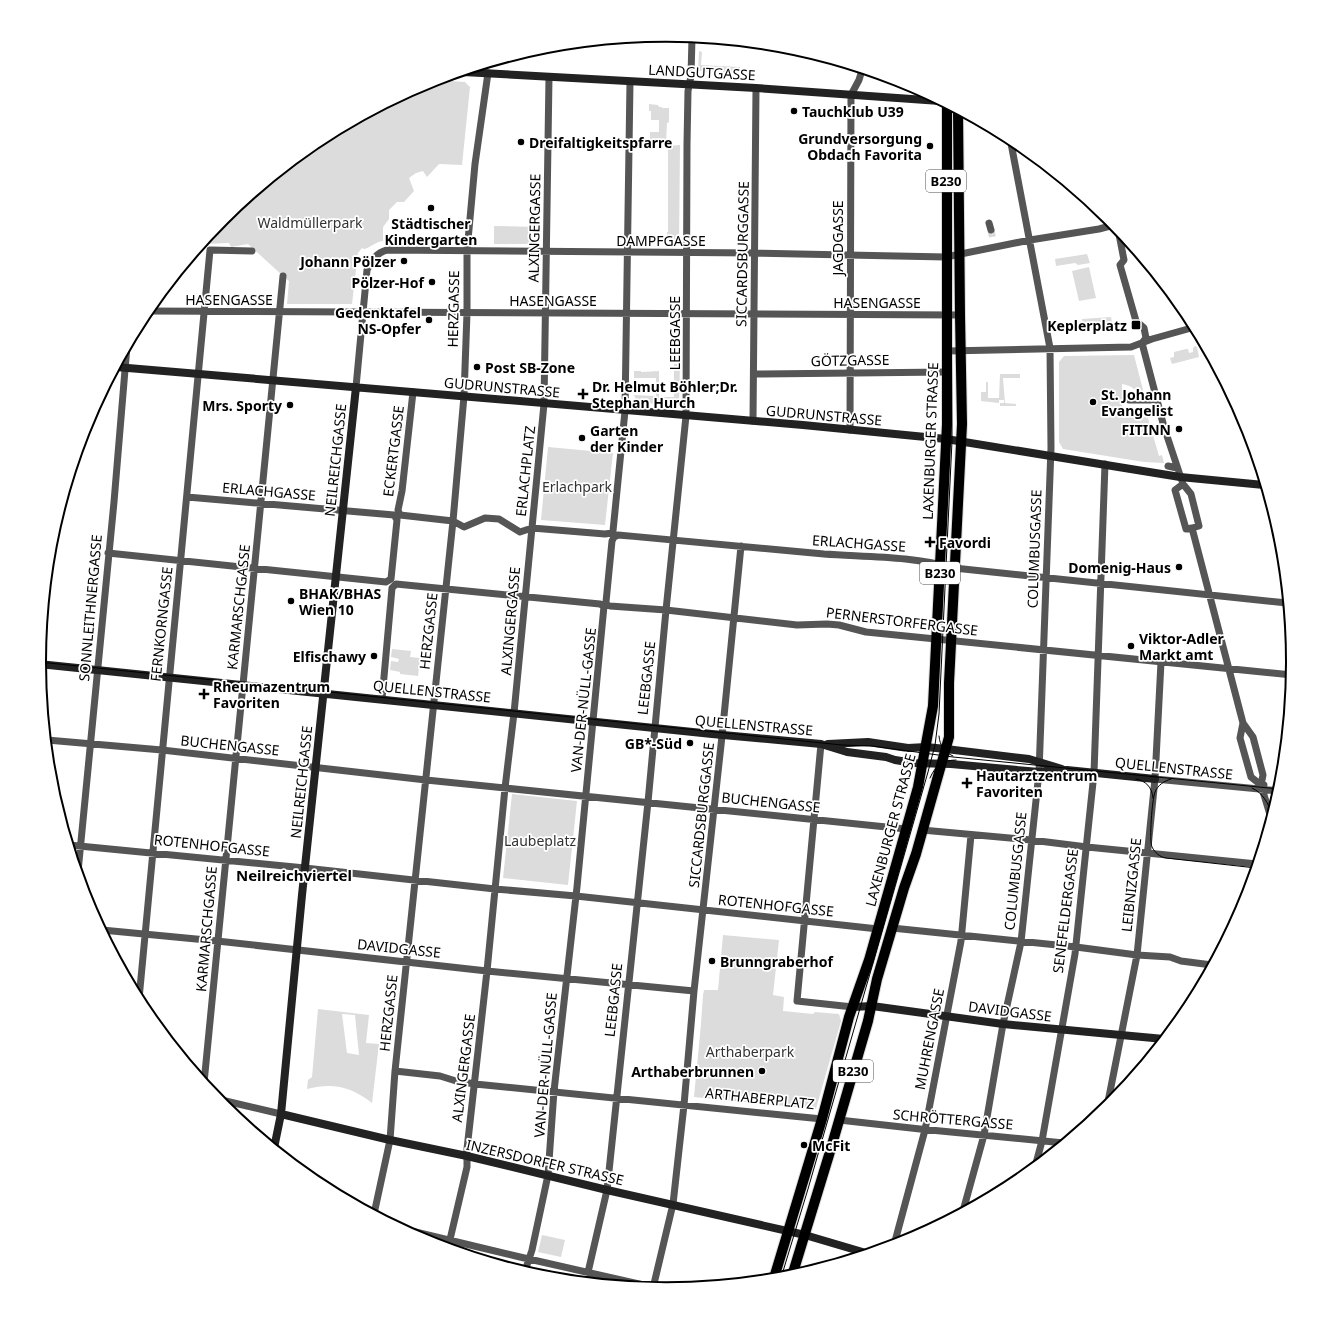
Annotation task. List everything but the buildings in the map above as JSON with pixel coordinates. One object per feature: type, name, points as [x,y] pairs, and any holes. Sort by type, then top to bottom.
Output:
[{"type":"main road","name":"LAXENBURGER STRASSE","points":[[853,1006],[865,973],[920,782],[933,703],[946,439],[946,109]]},
{"type":"main road","name":"LAXENBURGER STRASSE","points":[[872,1006],[877,980],[949,738],[948,704],[962,398],[958,116]]},
{"type":"main road","name":"ARTHABERPLATZ","points":[[822,1119],[853,1006]]},
{"type":"main road","name":"B230","points":[[794,1268],[872,1006]]},
{"type":"main road","name":"B230","points":[[776,1272],[822,1119]]},
{"type":"street","name":"LEEBGASSE","points":[[587,1277],[607,1190],[648,802],[654,728],[686,416],[688,84],[691,76],[692,43]]},
{"type":"street","name":"LANDGUTGASSE","points":[[475,72],[756,88],[927,100]]},
{"type":"street","name":"HERZGASSE","points":[[375,1209],[390,1140],[395,1071],[453,521],[464,396],[467,313],[467,251],[474,164],[488,73]]},
{"type":"street","points":[[851,95],[861,74]]},
{"type":"street","name":"ALXINGERGASSE","points":[[544,404],[547,312],[546,251],[550,77]]},
{"type":"street","points":[[625,411],[630,82]]},
{"type":"street","name":"SICCARDSBURGGASSE","points":[[753,421],[756,88]]},
{"type":"street","name":"JAGDGASSE","points":[[850,430],[849,255],[851,95]]},
{"type":"street","points":[[1012,147],[1050,348],[1052,401],[1051,456],[1105,464],[1182,480],[1260,485]]},
{"type":"street","name":"DAMPFGASSE","points":[[377,255],[387,250],[755,253],[946,257],[993,243],[1030,240],[1107,227]]},
{"type":"street","points":[[1121,242],[1124,260],[1120,265],[1136,321],[1144,328],[1146,338],[1142,346],[1177,468],[1182,480],[1191,494],[1199,526],[1186,529],[1175,490],[1182,480]]},
{"type":"street","name":"FERNKORNGASSE","points":[[140,990],[210,250],[252,251]]},
{"type":"street","name":"NEILREICHGASSE","points":[[275,1143],[281,1114],[367,270],[372,259],[377,255]]},
{"type":"street","name":"KARMARSCHGASSE","points":[[205,1076],[283,276]]},
{"type":"street","name":"HASENGASSE","points":[[155,311],[960,315]]},
{"type":"street","points":[[946,351],[1113,348],[1142,346],[1160,337],[1189,330]]},
{"type":"street","name":"SONNLEITHNERGASSE","points":[[79,861],[127,357]]},
{"type":"street","name":"GUDRUNSTRASSE","points":[[121,367],[753,421],[946,439],[1051,456]]},
{"type":"street","name":"GÖTZGASSE","points":[[754,374],[947,372]]},
{"type":"street","name":"ECKERTGASSE","points":[[382,699],[397,515],[402,491],[413,392]]},
{"type":"street","points":[[1129,400],[1157,400]]},
{"type":"street","name":"ERLACHPLATZ","points":[[544,404],[532,528],[605,534],[612,533],[625,411]]},
{"type":"street","name":"COLUMBUSGASSE","points":[[965,1205],[984,1135],[1003,1024],[1021,942],[1039,772],[1051,456]]},
{"type":"street","points":[[1101,584],[1105,464]]},
{"type":"street","points":[[1168,466],[1177,468]]},
{"type":"street","name":"ERLACHGASSE","points":[[187,497],[453,521],[464,527],[485,518],[500,519],[520,532],[532,528]]},
{"type":"street","name":"ALXINGERGASSE","points":[[505,788],[514,713],[532,528]]},
{"type":"street","points":[[1192,528],[1211,595],[1243,723],[1253,737],[1263,775],[1262,787],[1268,808]]},
{"type":"street","name":"ERLACHGASSE","points":[[614,537],[618,535],[822,554],[889,558],[954,568],[1211,595]]},
{"type":"street","name":"VAN-DER-NÜLL-GASSE","points":[[586,796],[611,549],[614,537]]},
{"type":"street","name":"SICCARDSBURGGASSE","points":[[694,991],[704,910],[741,546]]},
{"type":"street","name":"PERNERSTORFERGASSE","points":[[108,553],[336,578],[600,604],[606,606],[666,610],[734,619],[797,625],[833,625],[866,632],[937,640],[1043,649],[1229,669]]},
{"type":"street","name":"SENEFELDERGASSE","points":[[1037,1158],[1042,1141],[1076,947],[1094,773],[1101,584]]},
{"type":"street","points":[[1211,595],[1283,603]]},
{"type":"street","name":"LEIBNIZGASSE","points":[[1110,1094],[1138,955],[1155,779],[1161,662]]},
{"type":"street","name":"QUELLENSTRASSE","points":[[46,665],[722,735],[821,744],[868,742],[908,748],[926,747],[946,749],[1019,757],[1039,761],[1067,770]]},
{"type":"street","points":[[1229,669],[1286,674]]},
{"type":"street","points":[[1243,723],[1240,738],[1251,777],[1262,787]]},
{"type":"street","name":"BUCHENGASSE","points":[[51,740],[162,750],[505,788]]},
{"type":"street","points":[[821,744],[797,1001],[853,1006]]},
{"type":"street","name":"QUELLENSTRASSE","points":[[821,744],[847,752],[924,764],[942,764],[1039,772],[1067,770],[1273,788]]},
{"type":"street","points":[[505,788],[586,796],[576,896],[495,889],[505,788]]},
{"type":"street","name":"BUCHENGASSE","points":[[586,796],[906,828]]},
{"type":"street","points":[[922,830],[1252,863]]},
{"type":"street","name":"MUHRENGASSE","points":[[896,1238],[925,1130],[962,936],[971,834]]},
{"type":"street","name":"ROTENHOFGASSE","points":[[74,845],[153,852],[495,889]]},
{"type":"street","name":"ALXINGERGASSE","points":[[449,1240],[467,1166],[467,1149],[495,889]]},
{"type":"street","name":"VAN-DER-NÜLL-GASSE","points":[[527,1266],[532,1250],[548,1175],[554,1091],[576,896]]},
{"type":"street","name":"ROTENHOFGASSE","points":[[576,896],[637,904],[804,920],[878,929]]},
{"type":"street","points":[[892,928],[1076,947],[1170,958],[1180,961],[1207,964]]},
{"type":"street","name":"DAVIDGASSE","points":[[107,931],[407,961],[487,971],[694,991]]},
{"type":"street","name":"ARTHABERPLATZ","points":[[694,991],[684,1105],[822,1119]]},
{"type":"street","name":"DAVIDGASSE","points":[[853,1006],[872,1006],[1003,1024],[1158,1039]]},
{"type":"street","points":[[395,1071],[440,1076],[456,1081],[475,1084],[684,1105],[673,1204],[654,1282]]},
{"type":"street","name":"INZERSDORFER STRASSE","points":[[230,1102],[805,1235],[859,1251]]},
{"type":"street","name":"SCHRÖTTERGASSE","points":[[839,1120],[1057,1142]]},
{"type":"street","points":[[431,1236],[629,1281]]},
{"type":"green space","points":[[699,51],[702,52],[701,65],[740,67],[740,71],[734,73],[698,71]]},
{"type":"green space","name":"Waldmüllerpark","points":[[451,81],[465,82],[470,87],[462,165],[439,164],[427,177],[423,171],[416,173],[409,178],[414,191],[404,202],[397,202],[389,210],[389,219],[383,227],[383,241],[364,249],[362,248],[358,253],[352,304],[287,304],[289,281],[248,244],[231,247],[229,243],[209,244],[257,196],[322,146],[356,125],[429,89]]},
{"type":"green space","points":[[649,104],[658,105],[662,108],[669,108],[666,143],[650,141],[650,132],[659,132],[659,120],[651,120]]},
{"type":"green space","points":[[680,145],[679,244],[666,244],[668,232],[668,148],[669,146]]},
{"type":"green space","points":[[494,226],[539,227],[539,244],[494,244]]},
{"type":"green space","points":[[1087,254],[1090,263],[1078,265],[1075,263],[1056,266],[1055,259]]},
{"type":"green space","points":[[1089,267],[1096,298],[1079,301],[1072,271]]},
{"type":"green space","points":[[1111,317],[1113,328],[1084,328],[1082,319]]},
{"type":"green space","points":[[1195,346],[1197,347],[1199,357],[1172,364],[1170,358],[1174,357],[1174,352],[1188,349],[1189,353],[1193,352],[1193,348]]},
{"type":"green space","points":[[1134,355],[1144,394],[1122,384],[1122,418],[1130,417],[1139,409],[1148,409],[1150,418],[1148,418],[1159,456],[1162,455],[1164,463],[1144,462],[1063,449],[1059,442],[1059,362],[1064,356]]},
{"type":"green space","points":[[674,364],[680,364],[679,406],[634,402],[634,395],[656,396],[656,378],[634,378],[634,371],[659,371],[659,397],[674,397]]},
{"type":"green space","points":[[1000,374],[1020,374],[1020,378],[1003,378],[1005,403],[1016,404],[1016,406],[1000,406],[1000,403],[1004,403],[1004,400],[999,400],[999,403],[981,401],[981,392],[986,392],[986,382],[988,382],[988,398],[999,398]]},
{"type":"green space","name":"Erlachpark","points":[[548,447],[613,453],[605,525],[541,520]]},
{"type":"green space","points":[[392,649],[411,651],[410,657],[420,658],[418,676],[400,674],[400,672],[390,670],[391,661],[398,662],[399,659],[391,657]]},
{"type":"green space","name":"Laubeplatz","points":[[512,794],[577,801],[568,885],[503,878]]},
{"type":"green space","name":"Arthaberpark","points":[[723,935],[779,940],[773,995],[784,997],[783,1011],[813,1014],[815,1012],[839,1014],[841,1021],[816,1109],[694,1097],[703,995],[704,990],[718,990]]},
{"type":"green space","points":[[318,1009],[369,1015],[366,1043],[379,1044],[372,1103],[357,1093],[342,1087],[325,1086],[307,1089],[308,1080],[312,1077]],"holes":[[[342,1014],[355,1015],[359,1055],[347,1053]]]},
{"type":"green space","points":[[542,1235],[565,1240],[561,1257],[538,1252]]},
{"type":"tunnel","points":[[991,230],[993,240]]},
{"type":"tram line","points":[[783,1271],[935,745],[939,714],[952,441],[950,111]]},
{"type":"tram line","points":[[46,663],[842,745],[872,746],[953,757],[1273,788]]},
{"type":"tram line","points":[[939,736],[940,743],[943,748],[947,753],[953,756]]},
{"type":"tram line","points":[[930,778],[934,770],[940,764],[947,761],[956,760]]},
{"type":"tram line","points":[[1136,779],[1143,781],[1148,785],[1153,798]]},
{"type":"tram line","points":[[1171,779],[1160,785],[1154,796],[1151,820],[1151,843],[1156,853],[1166,858],[1251,867]]},
{"type":"tram line","points":[[1252,788],[1265,799],[1269,806]]},
{"type":"place","name":"Tauchklub U39","points":[[794,111]]},
{"type":"place","name":"Dreifaltigkeitspfarre","points":[[521,142]]},
{"type":"place","name":"Grundversorgung Obdach Favorita","points":[[930,146]]},
{"type":"place","name":"Städtischer Kindergarten","points":[[431,208]]},
{"type":"place","name":"Johann Pölzer","points":[[404,261]]},
{"type":"place","name":"Pölzer-Hof","points":[[432,282]]},
{"type":"place","name":"Gedenktafel NS-Opfer","points":[[429,320]]},
{"type":"place","name":"Keplerplatz","points":[[1136,325]]},
{"type":"place","name":"Post SB-Zone","points":[[477,367]]},
{"type":"place","name":"Dr. Helmut Böhler;Dr. Stephan Hurch","points":[[583,394]]},
{"type":"place","name":"St. Johann Evangelist","points":[[1093,402]]},
{"type":"place","name":"Mrs. Sporty","points":[[290,405]]},
{"type":"place","name":"FITINN","points":[[1179,429]]},
{"type":"place","name":"Garten der Kinder","points":[[582,438]]},
{"type":"place","name":"Favordi","points":[[930,542]]},
{"type":"place","name":"Domenig-Haus","points":[[1179,567]]},
{"type":"place","name":"BHAK/BHAS Wien 10","points":[[291,601]]},
{"type":"place","name":"Viktor-Adler Markt amt","points":[[1131,646]]},
{"type":"place","name":"Elfischawy","points":[[374,656]]},
{"type":"place","name":"Rheumazentrum Favoriten","points":[[204,694]]},
{"type":"place","name":"GB*-Süd","points":[[690,743]]},
{"type":"place","name":"Hautarztzentrum Favoriten","points":[[967,783]]},
{"type":"place","name":"Brunngraberhof","points":[[712,961]]},
{"type":"place","name":"Arthaberbrunnen","points":[[762,1071]]},
{"type":"place","name":"McFit","points":[[804,1145]]},
{"type":"district","name":"Neilreichviertel","points":[[294,875]]}]
